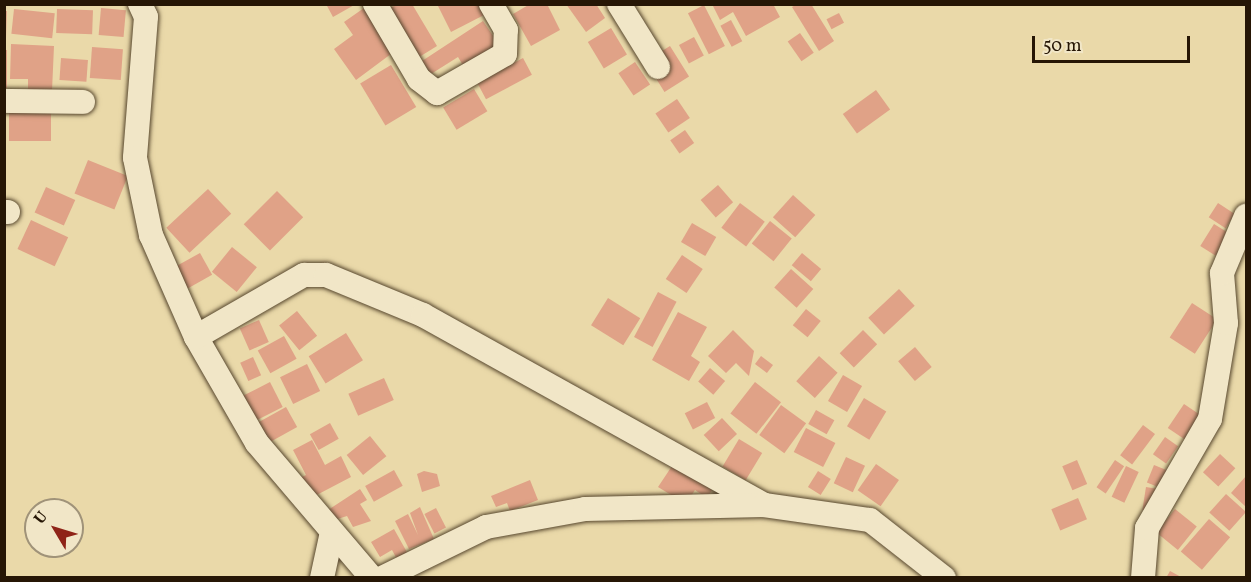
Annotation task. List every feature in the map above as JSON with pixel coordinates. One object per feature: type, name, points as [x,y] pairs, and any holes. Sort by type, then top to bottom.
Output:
[{"type":"street","points":[[140,4],[146,17],[135,134],[137,182],[151,235],[196,337],[257,443],[372,578]]},
{"type":"street","points":[[375,4],[419,79],[437,93],[505,54],[506,30],[491,4]]},
{"type":"street","points":[[620,4],[658,67]]},
{"type":"street","points":[[4,100],[83,102]]},
{"type":"street","points":[[1143,578],[1147,528],[1210,418],[1226,323],[1222,273],[1246,216]]},
{"type":"street","points":[[196,337],[304,275],[326,275],[423,315],[764,505]]},
{"type":"street","points":[[382,578],[486,526],[585,509],[764,505],[870,520],[944,578]]},
{"type":"street","points":[[322,578],[332,532]]},
{"type":"building","points":[[326,4],[356,4],[333,17]]},
{"type":"building","points":[[397,4],[412,4],[437,46],[416,59],[386,11]]},
{"type":"building","points":[[437,4],[481,4],[486,14],[451,32]]},
{"type":"building","points":[[530,4],[547,4],[560,30],[531,46],[513,14]]},
{"type":"building","points":[[566,4],[596,4],[605,18],[586,32]]},
{"type":"building","points":[[712,4],[773,4],[780,17],[746,36],[733,12],[720,20]]},
{"type":"building","points":[[797,4],[811,4],[834,41],[819,51],[792,7]]},
{"type":"building","points":[[704,5],[725,46],[709,54],[688,13]]},
{"type":"building","points":[[101,8],[126,10],[124,37],[99,35]]},
{"type":"building","points":[[364,8],[395,51],[356,80],[334,49],[353,35],[344,22]]},
{"type":"building","points":[[14,9],[55,13],[52,38],[11,34]]},
{"type":"building","points":[[57,9],[93,10],[92,34],[56,33]]},
{"type":"building","points":[[4,11],[7,11],[6,38],[4,38]]},
{"type":"building","points":[[839,13],[844,23],[832,29],[827,19]]},
{"type":"building","points":[[731,20],[742,41],[732,47],[720,26]]},
{"type":"building","points":[[483,21],[502,49],[467,72],[458,57],[431,74],[422,61]]},
{"type":"building","points":[[611,28],[627,55],[604,68],[588,42]]},
{"type":"building","points":[[800,33],[814,53],[801,61],[788,42]]},
{"type":"building","points":[[694,37],[704,56],[689,64],[679,45]]},
{"type":"building","points":[[11,44],[54,46],[52,91],[28,90],[28,79],[10,79]]},
{"type":"building","points":[[670,46],[689,77],[664,92],[645,61]]},
{"type":"building","points":[[92,47],[123,49],[121,80],[90,78]]},
{"type":"building","points":[[4,50],[7,50],[7,88],[4,88]]},
{"type":"building","points":[[61,58],[88,60],[86,82],[59,80]]},
{"type":"building","points":[[523,58],[532,75],[486,99],[477,82]]},
{"type":"building","points":[[635,62],[650,84],[634,96],[618,73]]},
{"type":"building","points":[[391,65],[416,107],[385,126],[360,84]]},
{"type":"building","points":[[474,89],[487,111],[457,130],[443,108]]},
{"type":"building","points":[[876,90],[890,109],[857,134],[843,114]]},
{"type":"building","points":[[677,99],[690,118],[668,133],[655,114]]},
{"type":"building","points":[[9,109],[51,109],[51,141],[9,141]]},
{"type":"building","points":[[685,130],[694,143],[679,153],[670,140]]},
{"type":"building","points":[[88,160],[128,176],[114,209],[75,193]]},
{"type":"building","points":[[718,185],[733,202],[716,217],[701,200]]},
{"type":"building","points":[[46,187],[75,200],[64,226],[35,213]]},
{"type":"building","points":[[208,189],[231,214],[190,253],[166,228]]},
{"type":"building","points":[[277,191],[303,217],[270,250],[244,224]]},
{"type":"building","points":[[793,195],[815,215],[795,237],[773,217]]},
{"type":"building","points":[[740,203],[765,222],[746,246],[721,228]]},
{"type":"building","points":[[1218,203],[1235,214],[1226,228],[1209,217]]},
{"type":"building","points":[[31,220],[68,237],[55,266],[17,249]]},
{"type":"building","points":[[770,221],[792,239],[774,261],[752,244]]},
{"type":"building","points":[[692,223],[716,237],[705,256],[681,242]]},
{"type":"building","points":[[1214,224],[1230,234],[1216,256],[1200,246]]},
{"type":"building","points":[[232,247],[257,267],[237,292],[212,272]]},
{"type":"building","points":[[200,253],[212,275],[184,290],[172,269]]},
{"type":"building","points":[[802,253],[821,269],[811,281],[792,265]]},
{"type":"building","points":[[682,255],[703,269],[687,293],[666,279]]},
{"type":"building","points":[[791,269],[813,289],[797,308],[774,288]]},
{"type":"building","points":[[899,289],[915,306],[884,334],[868,318]]},
{"type":"building","points":[[658,292],[677,302],[653,347],[634,337]]},
{"type":"building","points":[[608,298],[640,318],[623,345],[591,325]]},
{"type":"building","points":[[1192,303],[1217,319],[1195,354],[1170,337]]},
{"type":"building","points":[[806,309],[821,321],[808,337],[793,325]]},
{"type":"building","points":[[297,311],[317,336],[299,350],[279,325]]},
{"type":"building","points":[[678,312],[707,327],[691,356],[700,362],[689,381],[652,360]]},
{"type":"building","points":[[259,320],[269,342],[250,350],[240,329]]},
{"type":"building","points":[[733,330],[754,351],[749,376],[736,363],[726,373],[708,356]]},
{"type":"building","points":[[863,330],[877,344],[854,367],[840,353]]},
{"type":"building","points":[[346,333],[363,360],[326,383],[309,356]]},
{"type":"building","points":[[284,336],[297,359],[270,373],[258,351]]},
{"type":"building","points":[[915,347],[932,367],[915,381],[898,361]]},
{"type":"building","points":[[761,356],[773,365],[767,373],[755,364]]},
{"type":"building","points":[[819,356],[838,373],[815,398],[796,381]]},
{"type":"building","points":[[253,357],[261,375],[248,381],[240,363]]},
{"type":"building","points":[[307,364],[320,391],[293,404],[280,377]]},
{"type":"building","points":[[710,368],[725,381],[713,395],[698,382]]},
{"type":"building","points":[[843,375],[862,386],[847,412],[828,401]]},
{"type":"building","points":[[384,378],[394,400],[358,416],[348,394]]},
{"type":"building","points":[[270,382],[283,407],[254,421],[241,397]]},
{"type":"building","points":[[755,382],[781,402],[756,434],[730,414]]},
{"type":"building","points":[[864,398],[886,411],[869,440],[847,426]]},
{"type":"building","points":[[707,402],[715,418],[693,429],[685,413]]},
{"type":"building","points":[[1184,404],[1202,416],[1186,440],[1168,428]]},
{"type":"building","points":[[781,405],[806,423],[784,453],[759,435]]},
{"type":"building","points":[[286,407],[297,427],[267,444],[256,423]]},
{"type":"building","points":[[816,410],[834,420],[827,434],[808,424]]},
{"type":"building","points":[[722,418],[737,434],[719,451],[704,435]]},
{"type":"building","points":[[330,423],[339,439],[319,450],[310,434]]},
{"type":"building","points":[[1143,425],[1155,434],[1132,464],[1120,455]]},
{"type":"building","points":[[806,428],[835,443],[823,467],[794,452]]},
{"type":"building","points":[[370,436],[386,456],[363,475],[347,455]]},
{"type":"building","points":[[1165,437],[1178,446],[1166,463],[1153,454]]},
{"type":"building","points":[[739,439],[762,453],[746,480],[723,466]]},
{"type":"building","points":[[312,440],[325,465],[341,456],[351,477],[309,499],[298,479],[306,475],[293,450]]},
{"type":"building","points":[[680,454],[719,479],[707,498],[695,490],[686,504],[658,487]]},
{"type":"building","points":[[1220,454],[1235,468],[1218,487],[1203,472]]},
{"type":"building","points":[[846,457],[865,466],[853,492],[834,483]]},
{"type":"building","points":[[1077,460],[1087,484],[1072,490],[1062,466]]},
{"type":"building","points":[[1115,460],[1124,466],[1106,494],[1097,487]]},
{"type":"building","points":[[876,464],[899,480],[881,506],[858,490]]},
{"type":"building","points":[[1154,465],[1169,471],[1162,489],[1147,483]]},
{"type":"building","points":[[1126,466],[1139,472],[1124,503],[1112,497]]},
{"type":"building","points":[[394,470],[403,486],[374,502],[365,486]]},
{"type":"building","points":[[424,471],[437,474],[440,486],[422,492],[417,474]]},
{"type":"building","points":[[818,471],[831,479],[821,495],[808,487]]},
{"type":"building","points":[[1246,476],[1246,507],[1231,493]]},
{"type":"building","points":[[530,480],[538,500],[510,511],[507,503],[496,507],[491,496]]},
{"type":"building","points":[[1146,487],[1158,489],[1154,512],[1142,510]]},
{"type":"building","points":[[360,489],[367,500],[360,504],[371,521],[353,527],[347,516],[331,521],[325,512]]},
{"type":"building","points":[[1226,494],[1246,512],[1229,531],[1209,513]]},
{"type":"building","points":[[1078,498],[1087,519],[1060,531],[1051,509]]},
{"type":"building","points":[[420,507],[434,539],[409,549],[395,521],[408,514],[418,535],[410,513]]},
{"type":"building","points":[[436,508],[446,528],[434,534],[424,514]]},
{"type":"building","points":[[1175,509],[1197,527],[1178,550],[1156,532]]},
{"type":"building","points":[[1209,519],[1230,537],[1202,570],[1181,551]]},
{"type":"building","points":[[394,529],[408,554],[398,561],[392,550],[380,557],[371,542]]},
{"type":"building","points":[[1170,571],[1183,578],[1166,578]]}]
